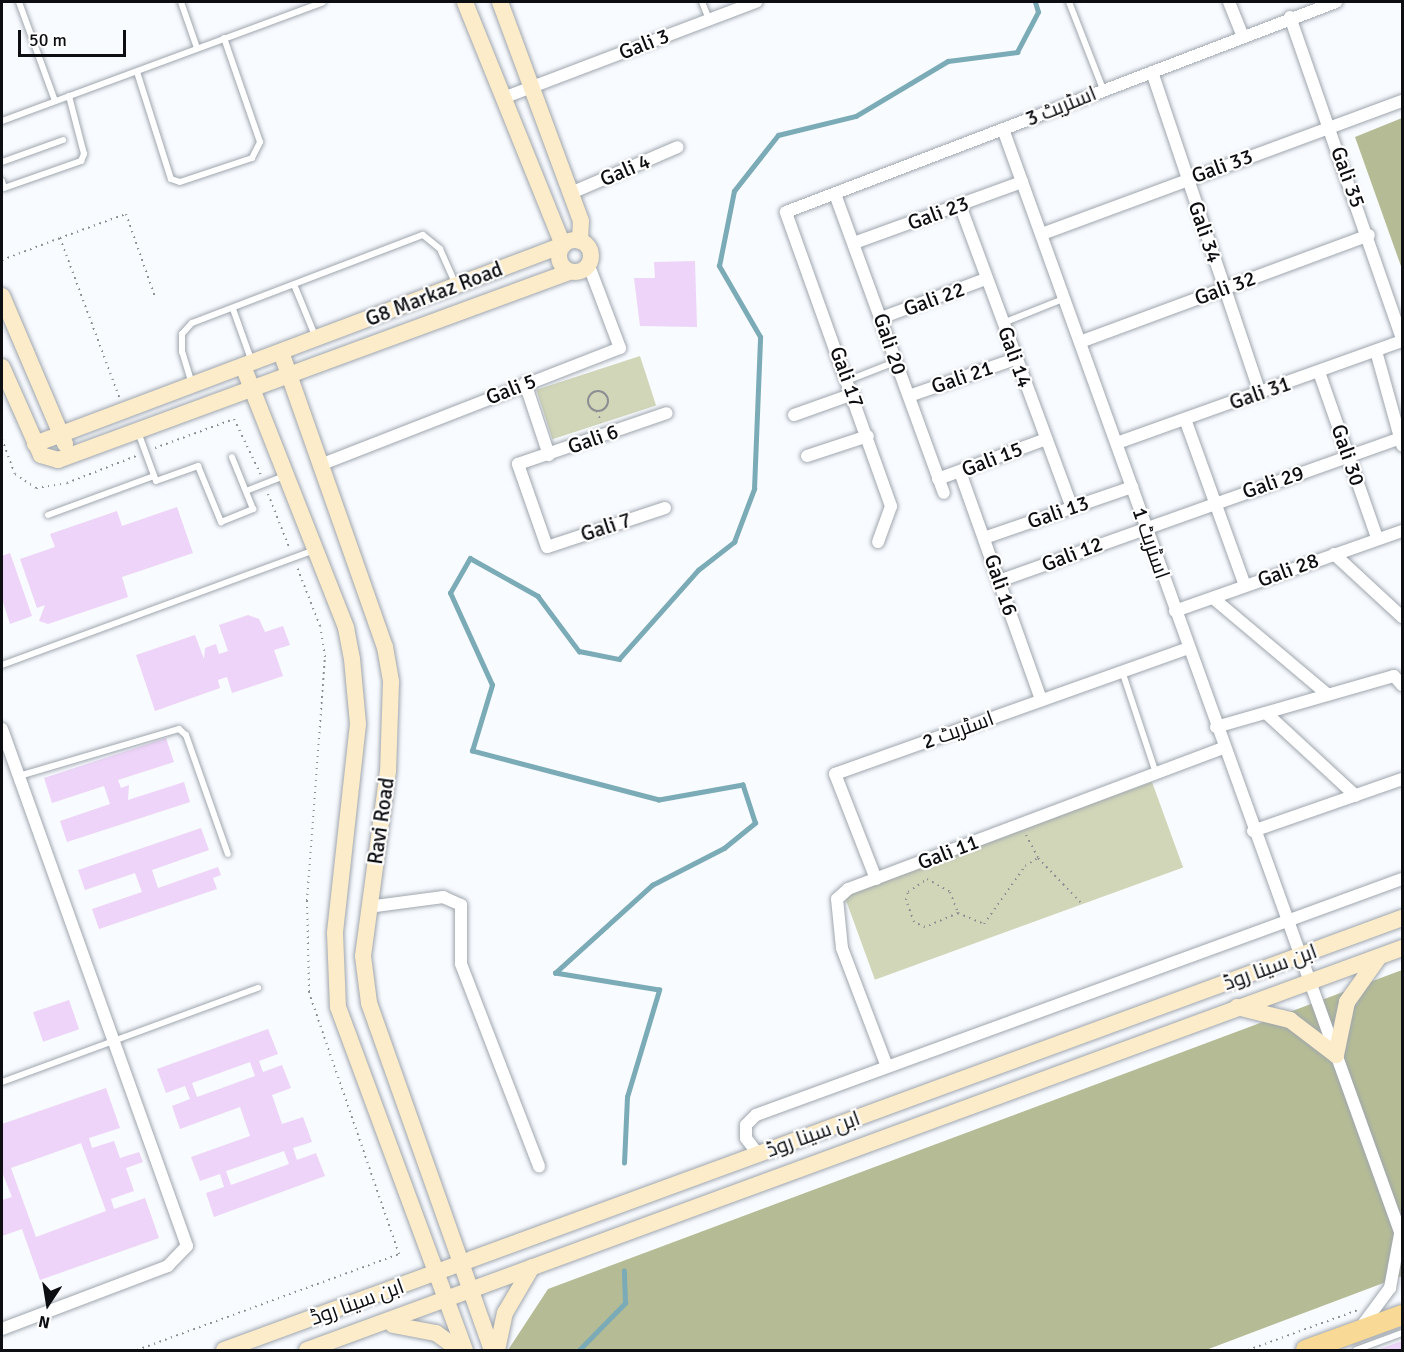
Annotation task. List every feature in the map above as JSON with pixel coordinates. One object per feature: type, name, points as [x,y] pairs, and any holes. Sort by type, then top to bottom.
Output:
[{"type":"main road","points":[[1306,1350],[1356,1341],[1402,1315]]},
{"type":"street","points":[[465,2],[562,245],[559,260],[569,272],[589,266],[590,250],[580,241]]},
{"type":"street","points":[[500,2],[571,193],[582,228],[580,241]]},
{"type":"street","name":"Gali 3","points":[[503,98],[756,2]]},
{"type":"street","points":[[1229,2],[1242,35]]},
{"type":"street","name":"اسٹریٹ 3","points":[[786,212],[1152,72],[1242,35],[1336,2]]},
{"type":"street","name":"Gali 35","points":[[1290,17],[1369,235],[1402,340]]},
{"type":"street","name":"Gali 34","points":[[1152,72],[1260,393]]},
{"type":"street","name":"Gali 33","points":[[1042,234],[1402,100]]},
{"type":"street","name":"اسٹریٹ 1","points":[[1003,129],[1117,443],[1223,748],[1401,1236]]},
{"type":"street","name":"Gali 4","points":[[571,193],[678,147]]},
{"type":"street","name":"Gali 23","points":[[854,243],[1022,182]]},
{"type":"street","name":"Gali 20","points":[[835,194],[944,493]]},
{"type":"street","name":"Gali 14","points":[[960,205],[1015,359],[1072,508]]},
{"type":"street","name":"Gali 17","points":[[786,212],[849,380],[891,506],[878,542]]},
{"type":"street","name":"Gali 32","points":[[1080,342],[1369,235]]},
{"type":"street","points":[[562,245],[580,241]]},
{"type":"street","name":"G8 Markaz Road","points":[[562,245],[35,444],[45,459],[72,457],[569,272]]},
{"type":"street","name":"Gali 5","points":[[321,465],[525,383],[620,348],[589,266]]},
{"type":"street","name":"Gali 22","points":[[881,318],[986,279]]},
{"type":"street","points":[[2,296],[60,435],[72,457]]},
{"type":"street","name":"Gali 31","points":[[1117,443],[1319,372],[1402,340]]},
{"type":"street","points":[[1376,351],[1401,442]]},
{"type":"street","name":"Ravi Road","points":[[281,352],[385,647],[392,682],[388,771],[363,956],[369,1003],[463,1262],[492,1350]]},
{"type":"street","name":"Gali 21","points":[[909,396],[1015,359]]},
{"type":"street","name":"Ravi Road","points":[[248,364],[252,390],[284,476],[346,628],[357,694],[335,933],[338,1007],[465,1350]]},
{"type":"street","points":[[2,367],[35,444]]},
{"type":"street","name":"Gali 30","points":[[1319,372],[1377,538]]},
{"type":"street","points":[[525,383],[549,455]]},
{"type":"street","points":[[794,415],[854,394]]},
{"type":"street","name":"Gali 6","points":[[547,547],[518,464],[667,413]]},
{"type":"street","points":[[1185,419],[1245,586]]},
{"type":"street","points":[[807,456],[868,436]]},
{"type":"street","name":"Gali 15","points":[[938,479],[1046,439]]},
{"type":"street","name":"Gali 29","points":[[1145,526],[1349,455],[1401,442]]},
{"type":"street","name":"Gali 16","points":[[960,472],[1041,700]]},
{"type":"street","name":"Gali 13","points":[[984,538],[1132,487]]},
{"type":"street","name":"Gali 7","points":[[547,547],[665,508]]},
{"type":"street","name":"Gali 12","points":[[999,581],[1145,526]]},
{"type":"street","name":"Gali 28","points":[[1174,611],[1402,531]]},
{"type":"street","points":[[1334,554],[1402,616]]},
{"type":"street","points":[[1213,598],[1328,695]]},
{"type":"street","name":"اسٹریٹ 2","points":[[876,879],[835,774],[1188,648]]},
{"type":"street","points":[[1216,727],[1328,695],[1400,678]]},
{"type":"street","points":[[1266,712],[1356,796]]},
{"type":"street","points":[[2,729],[187,1246],[168,1266],[2,1329]]},
{"type":"street","name":"Gali 11","points":[[886,1064],[842,948],[837,899],[876,879],[1223,748]]},
{"type":"street","points":[[1253,831],[1402,779]]},
{"type":"street","points":[[758,1154],[747,1138],[746,1125],[756,1115],[886,1064],[1402,879]]},
{"type":"street","points":[[368,907],[442,897],[461,905],[461,964],[539,1166]]},
{"type":"street","name":"ابن سینا روڈ","points":[[224,1350],[1402,918]]},
{"type":"street","name":"ابن سینا روڈ","points":[[307,1350],[446,1301],[1309,979],[1402,948]]},
{"type":"street","points":[[1235,1007],[1290,1020],[1336,1055],[1347,1002],[1379,957]]},
{"type":"street","points":[[1356,1341],[1390,1288],[1401,1236]]},
{"type":"street","points":[[497,1350],[505,1313],[532,1267]]},
{"type":"street","points":[[377,1326],[410,1324],[436,1333],[459,1350]]},
{"type":"lane","points":[[19,2],[55,101]]},
{"type":"lane","points":[[181,2],[197,48]]},
{"type":"lane","points":[[2,121],[323,2]]},
{"type":"lane","points":[[702,2],[709,19]]},
{"type":"lane","points":[[1069,2],[1103,89]]},
{"type":"lane","points":[[137,72],[171,179],[180,182],[252,158],[260,142],[224,38]]},
{"type":"lane","points":[[2,181],[4,188],[81,161],[84,154],[69,96]]},
{"type":"lane","points":[[2,162],[63,140]]},
{"type":"lane","points":[[192,385],[182,334],[192,323],[295,287],[423,235],[434,238],[456,285]]},
{"type":"lane","points":[[295,287],[317,338]]},
{"type":"lane","points":[[1002,323],[1064,299]]},
{"type":"lane","points":[[233,309],[248,364]]},
{"type":"lane","points":[[849,380],[895,362]]},
{"type":"lane","points":[[138,432],[156,481],[198,466],[221,522],[253,509],[232,457]]},
{"type":"lane","points":[[48,515],[154,476]]},
{"type":"lane","points":[[246,491],[284,476]]},
{"type":"lane","points":[[2,665],[316,550]]},
{"type":"lane","points":[[1121,671],[1156,773]]},
{"type":"lane","points":[[18,776],[179,729],[186,735],[228,854]]},
{"type":"lane","points":[[2,1082],[258,988]]},
{"type":"lane","points":[[1356,1341],[1402,1333]]},
{"type":"path","points":[[2,260],[126,214],[154,297]]},
{"type":"path","points":[[60,238],[125,411]]},
{"type":"path","points":[[597,411],[608,400],[600,390],[587,399],[597,411],[601,425]]},
{"type":"path","points":[[2,439],[15,474],[48,489],[234,419],[264,484],[320,626],[325,657],[307,901],[309,992],[399,1254],[138,1350]]},
{"type":"path","points":[[1020,825],[1038,858],[1083,905]]},
{"type":"path","points":[[958,913],[950,892],[937,881],[927,879],[908,892],[909,913],[925,927],[958,913],[984,924],[1024,866],[1038,858]]},
{"type":"path","points":[[1248,1350],[1362,1308]]},
{"type":"green space","points":[[1402,118],[1402,269],[1355,137]]},
{"type":"green space","points":[[640,356],[656,405],[552,439],[536,390]]},
{"type":"green space","points":[[1152,782],[1183,868],[875,980],[844,894]]},
{"type":"green space","points":[[1402,970],[1402,1276],[1206,1350],[508,1350],[548,1289]]},
{"type":"building","points":[[695,261],[697,327],[640,326],[634,278],[655,278],[654,262]]},
{"type":"building","points":[[177,507],[193,553],[122,577],[128,597],[48,624],[39,621],[45,605],[37,608],[20,559],[55,547],[50,534],[117,511],[122,526]]},
{"type":"building","points":[[10,553],[32,616],[10,624],[2,599],[2,556]]},
{"type":"building","points":[[248,615],[259,619],[265,632],[283,626],[290,645],[274,650],[283,676],[232,693],[227,677],[218,680],[220,688],[155,711],[136,655],[195,635],[204,659],[205,648],[216,644],[219,654],[228,651],[219,625]]},
{"type":"building","points":[[166,738],[174,762],[118,780],[121,788],[129,785],[128,800],[184,782],[190,802],[67,842],[60,821],[110,804],[104,786],[52,803],[44,778]]},
{"type":"building","points":[[201,828],[209,850],[152,870],[158,888],[218,867],[221,875],[213,878],[217,889],[99,929],[92,909],[142,892],[135,873],[85,890],[78,870]]},
{"type":"building","points":[[69,1000],[79,1029],[43,1042],[33,1012]]},
{"type":"building","points":[[268,1029],[278,1054],[259,1061],[263,1072],[282,1065],[291,1088],[272,1095],[282,1124],[303,1117],[312,1142],[293,1148],[297,1160],[316,1153],[325,1176],[214,1217],[206,1193],[224,1187],[220,1174],[200,1181],[191,1157],[250,1136],[240,1107],[180,1129],[172,1106],[190,1099],[185,1086],[166,1093],[157,1069]],"holes":[[[250,1062],[255,1076],[197,1097],[192,1083]],[[284,1151],[289,1164],[231,1185],[226,1171]]]},
{"type":"building","points":[[106,1088],[120,1128],[89,1138],[92,1148],[114,1141],[120,1158],[139,1152],[143,1162],[126,1168],[134,1191],[111,1199],[114,1209],[145,1198],[159,1238],[40,1280],[22,1229],[2,1236],[2,1200],[12,1197],[2,1172],[2,1124]],"holes":[[[81,1143],[106,1211],[36,1237],[11,1168]]]},
{"type":"building","points":[[1402,1341],[1402,1350],[1377,1350]]},
{"type":"waterway","points":[[624,1163],[627,1097],[659,990],[555,973],[652,885],[724,848],[755,823],[743,785],[659,800],[472,751],[492,685],[450,593],[470,558],[538,596],[579,651],[619,659],[698,570],[734,542],[754,489],[760,337],[719,266],[734,191],[778,135],[856,116],[948,61],[1017,52],[1038,12],[1035,2]]},
{"type":"waterway","points":[[579,1350],[625,1303],[624,1271]]}]
